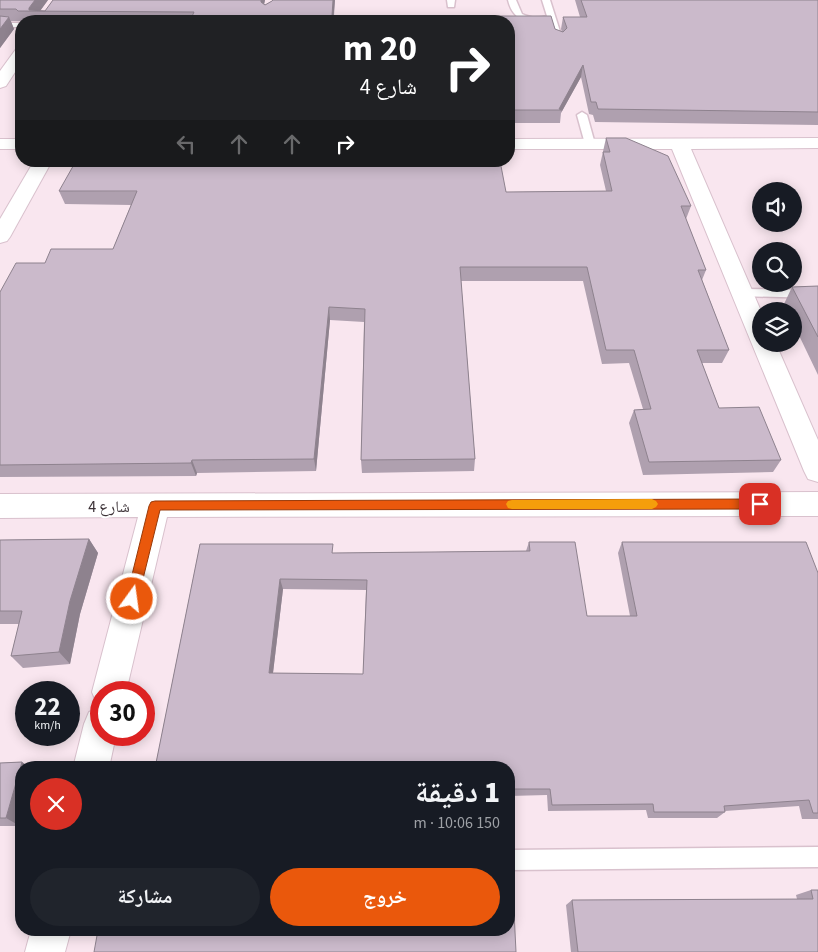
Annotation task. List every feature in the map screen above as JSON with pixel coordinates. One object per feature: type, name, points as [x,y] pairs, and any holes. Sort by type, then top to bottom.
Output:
[{"type":"street","points":[[1,80],[15,60]]},
{"type":"street","points":[[679,143],[752,317]]},
{"type":"street","points":[[515,144],[818,143]]},
{"type":"street","points":[[0,144],[15,144]]},
{"type":"street","points":[[0,237],[40,167]]},
{"type":"street","points":[[767,352],[818,471]]},
{"type":"street","name":"شارع 4","points":[[0,506],[818,504]]},
{"type":"street","points":[[112,681],[155,506]]},
{"type":"street","points":[[93,761],[96,746]]},
{"type":"street","points":[[45,952],[49,936]]},
{"type":"lane","points":[[512,0],[515,11],[520,16],[536,20],[552,17]]},
{"type":"lane","points":[[546,0],[560,41]]},
{"type":"lane","points":[[0,25],[15,25]]},
{"type":"lane","points":[[582,115],[590,144]]},
{"type":"lane","points":[[742,293],[818,294]]},
{"type":"lane","points":[[515,860],[818,857]]},
{"type":"shaded area","points":[[0,0],[818,0],[818,952],[0,952]]},
{"type":"building","points":[[0,0],[35,0],[29,10],[45,11],[53,0],[261,0],[265,5],[273,0],[333,0],[332,15],[193,15],[194,12],[18,11],[16,9],[0,9]]},
{"type":"building","points":[[581,0],[818,0],[818,112],[598,109],[596,102],[591,102],[583,65],[559,109],[562,110],[515,110],[515,16],[551,16],[555,29],[563,32],[567,28],[563,17],[587,17]]},
{"type":"building","points":[[0,16],[9,17],[0,29]]},
{"type":"building","points":[[606,138],[626,138],[668,156],[691,206],[681,206],[706,270],[698,270],[729,350],[697,350],[719,408],[759,407],[781,460],[649,462],[634,410],[651,409],[634,350],[606,350],[587,267],[460,267],[475,459],[361,460],[365,309],[329,307],[314,459],[192,460],[191,463],[0,465],[0,292],[16,263],[45,263],[51,249],[113,249],[137,191],[59,191],[73,167],[501,167],[506,192],[612,191],[603,152],[610,152]]},
{"type":"building","points":[[818,286],[818,337],[802,306],[802,302],[800,302],[795,292],[802,292],[802,287]]},
{"type":"building","points":[[89,539],[70,601],[59,652],[11,656],[22,611],[0,611],[0,540]]},
{"type":"building","points":[[529,542],[575,542],[587,616],[637,616],[622,542],[806,542],[818,573],[818,813],[813,813],[809,800],[724,806],[725,812],[654,812],[653,804],[552,805],[550,789],[515,789],[515,761],[156,761],[200,544],[333,544],[332,553],[530,551]],"holes":[[[280,579],[367,580],[363,674],[269,673]]]},
{"type":"building","points":[[15,762],[15,786],[6,818],[0,818],[0,763]]},
{"type":"building","points":[[811,890],[818,890],[818,952],[578,952],[572,900],[813,899]]},
{"type":"building","points":[[515,932],[516,952],[94,952],[97,936],[515,936]]},
{"type":"slow traffic","points":[[512,504],[652,504]]},
{"type":"route","points":[[132,599],[155,506],[760,504]]}]
